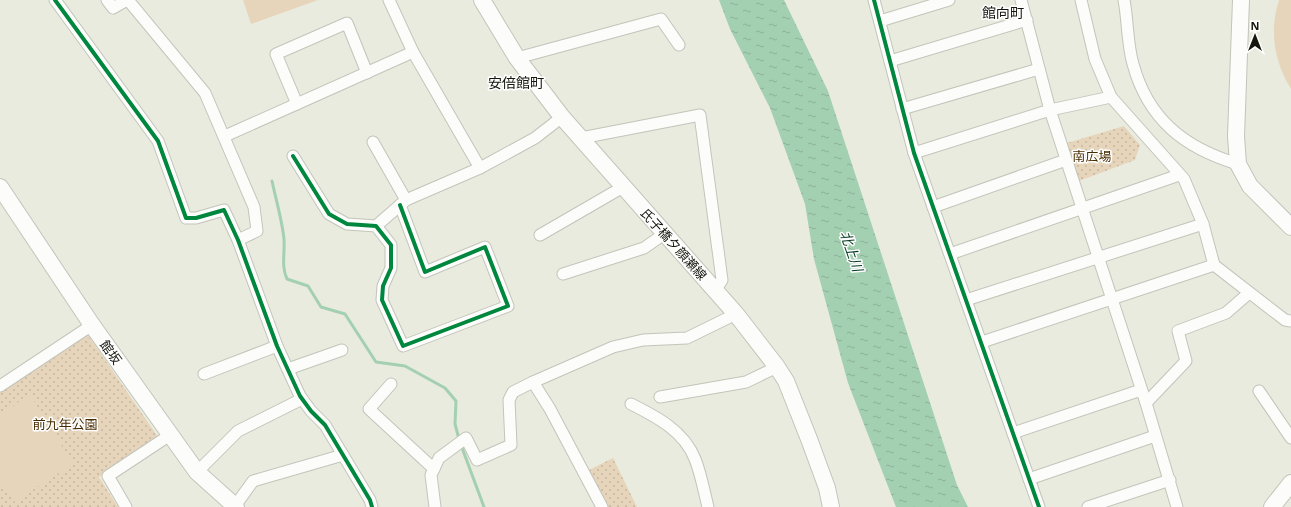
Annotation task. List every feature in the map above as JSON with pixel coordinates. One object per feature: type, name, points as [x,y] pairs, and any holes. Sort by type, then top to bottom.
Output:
[{"type":"main road","name":"氏子橋夕顔瀬線","points":[[482,0],[517,58],[562,117],[736,314],[777,367],[786,381],[810,439],[827,488],[831,507]]},
{"type":"main road","points":[[1241,0],[1236,136],[1238,164],[1250,186],[1291,227]]},
{"type":"main road","name":"館坂","points":[[0,187],[92,325],[197,472],[235,507]]},
{"type":"main road","points":[[1272,507],[1291,484]]},
{"type":"street","points":[[55,0],[158,141],[186,218],[196,218],[224,210],[238,240],[277,346],[302,399],[311,412],[325,425],[370,500],[372,507]]},
{"type":"street","points":[[107,0],[113,8],[127,0],[205,93],[225,136],[254,207],[257,231],[238,240]]},
{"type":"street","points":[[389,0],[413,52],[480,168]]},
{"type":"street","points":[[874,0],[914,153],[1039,507]]},
{"type":"street","points":[[880,21],[949,0]]},
{"type":"street","points":[[1022,0],[1050,110],[1146,403],[1178,507]]},
{"type":"street","points":[[1081,0],[1095,59],[1111,97],[1184,179],[1203,224],[1214,266],[1285,320],[1291,321]]},
{"type":"street","points":[[1124,0],[1133,63],[1140,86],[1155,112],[1178,137],[1219,158],[1238,164]]},
{"type":"street","points":[[517,58],[661,19],[679,45]]},
{"type":"street","points":[[890,61],[1027,20]]},
{"type":"street","points":[[298,104],[276,54],[347,23],[367,73]]},
{"type":"street","points":[[225,136],[413,52]]},
{"type":"street","points":[[902,109],[1039,68]]},
{"type":"street","points":[[914,153],[1050,110],[1111,97]]},
{"type":"street","points":[[581,138],[700,115],[722,280],[715,291]]},
{"type":"street","points":[[293,156],[329,214],[347,224],[376,226],[403,202],[480,168],[535,138],[562,117]]},
{"type":"street","points":[[373,142],[403,202],[425,272],[485,247],[508,306],[403,346],[382,300],[384,286],[391,268],[391,245],[376,226]]},
{"type":"street","points":[[933,207],[1066,160]]},
{"type":"street","points":[[950,254],[1179,175]]},
{"type":"street","points":[[540,235],[623,186]]},
{"type":"street","points":[[966,300],[1203,224]]},
{"type":"street","points":[[563,274],[644,248],[664,234]]},
{"type":"street","points":[[982,342],[1214,266]]},
{"type":"street","points":[[1146,403],[1186,361],[1178,331],[1226,313],[1249,294]]},
{"type":"street","points":[[435,507],[431,475],[439,458],[466,438],[477,460],[511,445],[509,400],[513,392],[613,347],[644,340],[687,338],[736,314]]},
{"type":"street","points":[[0,386],[92,325]]},
{"type":"street","points":[[204,374],[277,346]]},
{"type":"street","points":[[288,369],[342,350]]},
{"type":"street","points":[[660,397],[746,382],[777,367]]},
{"type":"street","points":[[533,382],[550,409],[602,507]]},
{"type":"street","points":[[391,384],[368,409],[434,469]]},
{"type":"street","points":[[1013,433],[1141,390]]},
{"type":"street","points":[[1259,391],[1291,438]]},
{"type":"street","points":[[197,472],[238,432],[302,399]]},
{"type":"street","points":[[631,404],[660,418],[681,436],[695,458],[708,507]]},
{"type":"street","points":[[126,507],[108,476],[170,435]]},
{"type":"street","points":[[1029,478],[1156,436]]},
{"type":"street","points":[[235,507],[253,481],[343,455]]},
{"type":"street","points":[[1088,507],[1170,480]]},
{"type":"green space","points":[[243,0],[318,0],[251,24]]},
{"type":"green space","points":[[1279,0],[1291,0],[1291,89],[1285,79],[1277,57],[1275,46],[1274,23]]},
{"type":"green space","name":"南広場","points":[[1124,126],[1140,145],[1135,160],[1079,181],[1067,143]]},
{"type":"green space","name":"前九年公園","points":[[88,335],[158,437],[99,477],[118,507],[0,507],[0,392]]},
{"type":"green space","points":[[29,393],[73,464],[14,502],[0,481],[0,417]]},
{"type":"green space","points":[[613,458],[637,507],[607,507],[589,470]]},
{"type":"water","name":"北上川","points":[[719,0],[784,0],[828,91],[957,485],[968,507],[896,507],[848,383],[814,259],[805,204],[770,108],[730,29]]},
{"type":"waterway","points":[[272,181],[283,232],[284,265],[287,279],[308,286],[321,307],[345,314],[376,362],[405,366],[445,388],[456,401],[455,424],[459,439]]},
{"type":"waterway","points":[[461,445],[484,507]]},
{"type":"cycle path","points":[[55,0],[158,141],[186,218],[196,218],[224,210],[238,240],[277,346],[300,396],[311,411],[325,425],[370,500],[372,507]]},
{"type":"cycle path","points":[[874,0],[914,153],[1039,507]]},
{"type":"cycle path","points":[[293,156],[329,214],[347,224],[376,226],[391,245],[391,268],[383,286],[382,300],[403,346],[508,306],[485,247],[425,272],[400,205]]},
{"type":"district","name":"館向町","points":[[1003,12]]},
{"type":"district","name":"安倍館町","points":[[516,82]]}]
